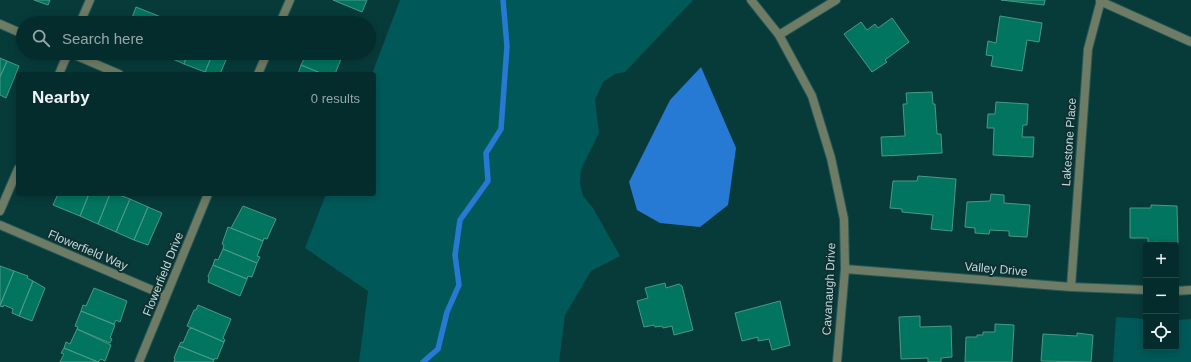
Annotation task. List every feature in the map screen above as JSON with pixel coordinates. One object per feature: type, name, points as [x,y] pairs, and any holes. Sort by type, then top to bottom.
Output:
[{"type":"street","points":[[83,16],[90,0]]},
{"type":"street","points":[[283,16],[290,0]]},
{"type":"street","name":"Cavanaugh Drive","points":[[752,0],[779,35],[812,96],[832,158],[844,220],[845,268],[837,362]]},
{"type":"street","points":[[779,35],[836,0]]},
{"type":"street","points":[[1100,0],[1191,42]]},
{"type":"street","name":"Lakestone Place","points":[[1071,287],[1088,49],[1100,0]]},
{"type":"street","points":[[0,24],[16,31]]},
{"type":"street","points":[[60,72],[66,60]]},
{"type":"street","points":[[86,60],[114,72]]},
{"type":"street","points":[[259,72],[264,60]]},
{"type":"street","points":[[0,211],[16,174]]},
{"type":"street","name":"Flowerfield Drive","points":[[139,362],[207,196]]},
{"type":"street","name":"Flowerfield Way","points":[[0,225],[166,296]]},
{"type":"street","name":"Valley Drive","points":[[845,268],[1071,287],[1143,290]]},
{"type":"street","points":[[1179,290],[1191,290]]},
{"type":"shaded area","points":[[400,0],[693,0],[625,72],[615,74],[603,82],[595,100],[599,133],[581,169],[580,183],[583,196],[593,208],[620,256],[591,271],[565,315],[559,362],[359,362],[368,291],[305,248],[325,196],[376,196],[376,72],[373,72]]},
{"type":"shaded area","points":[[1116,317],[1143,319],[1143,350],[1179,350],[1179,320],[1191,319],[1191,362],[1113,362]]},
{"type":"water","points":[[701,67],[736,148],[728,205],[700,227],[660,223],[637,210],[629,182],[670,100]]},
{"type":"building","points":[[34,0],[50,0],[48,5]]},
{"type":"building","points":[[333,0],[367,0],[362,12]]},
{"type":"building","points":[[1001,0],[1045,0],[1044,5]]},
{"type":"building","points":[[136,7],[158,16],[133,16]]},
{"type":"building","points":[[1000,16],[1042,23],[1039,42],[1027,40],[1022,71],[991,66],[993,56],[986,55],[988,41],[996,43]]},
{"type":"building","points":[[892,18],[909,42],[885,60],[887,62],[872,72],[844,34],[861,22],[867,30],[875,24],[878,28]]},
{"type":"building","points":[[0,58],[7,61],[0,77]]},
{"type":"building","points":[[175,60],[185,60],[184,64]]},
{"type":"building","points":[[185,60],[210,60],[205,72],[184,64]]},
{"type":"building","points":[[210,60],[226,60],[221,72],[205,72]]},
{"type":"building","points":[[304,60],[341,60],[336,72],[318,72],[301,65]]},
{"type":"building","points":[[7,61],[19,66],[6,98],[0,95],[0,77]]},
{"type":"building","points":[[301,65],[318,72],[299,72]]},
{"type":"building","points":[[932,92],[933,104],[935,104],[937,134],[941,134],[942,153],[882,156],[881,137],[905,136],[903,104],[907,104],[906,93]]},
{"type":"building","points":[[996,102],[1028,104],[1027,125],[1023,125],[1022,137],[1034,137],[1033,157],[993,155],[994,128],[987,128],[988,114],[995,114]]},
{"type":"building","points":[[918,176],[956,179],[952,231],[931,229],[933,215],[902,212],[902,209],[890,208],[893,181],[917,181]]},
{"type":"building","points":[[991,194],[1004,195],[1004,203],[1030,205],[1027,237],[1009,236],[1009,231],[990,230],[989,234],[975,233],[975,228],[965,227],[967,202],[990,201]]},
{"type":"building","points":[[57,196],[88,196],[80,216],[53,205]]},
{"type":"building","points":[[88,196],[109,196],[98,224],[80,216]]},
{"type":"building","points":[[109,196],[122,196],[130,199],[116,232],[98,224]]},
{"type":"building","points":[[130,199],[148,207],[134,240],[116,232]]},
{"type":"building","points":[[1151,205],[1177,206],[1178,242],[1148,242],[1148,238],[1130,238],[1130,208],[1151,208]]},
{"type":"building","points":[[243,206],[276,219],[267,239],[264,238],[263,241],[231,228]]},
{"type":"building","points":[[148,207],[162,213],[148,245],[134,240]]},
{"type":"building","points":[[228,227],[263,241],[257,256],[260,257],[257,263],[223,249],[224,245],[222,244]]},
{"type":"building","points":[[223,249],[257,263],[252,277],[248,276],[247,279],[213,265],[215,259],[218,260]]},
{"type":"building","points":[[213,265],[247,279],[240,296],[208,282],[208,276]]},
{"type":"building","points":[[0,266],[14,271],[0,305]]},
{"type":"building","points":[[14,271],[28,276],[27,278],[33,281],[19,316],[12,313],[13,309],[4,305],[3,307],[0,306]]},
{"type":"building","points":[[33,281],[45,288],[32,321],[19,316]]},
{"type":"building","points":[[665,283],[666,288],[679,284],[682,286],[693,330],[674,335],[672,326],[663,328],[662,326],[655,327],[654,325],[644,327],[637,301],[648,298],[645,288]]},
{"type":"building","points":[[94,288],[127,301],[120,322],[116,320],[114,324],[81,311],[83,305],[86,306]]},
{"type":"building","points":[[780,301],[790,345],[772,350],[769,339],[758,341],[758,337],[742,341],[735,313]]},
{"type":"building","points":[[198,305],[231,319],[223,338],[225,340],[224,342],[187,326],[194,310],[196,310]]},
{"type":"building","points":[[81,311],[115,325],[110,338],[112,339],[110,343],[77,329],[78,327],[75,326]]},
{"type":"building","points":[[920,316],[920,327],[951,326],[952,357],[941,358],[941,362],[928,362],[928,358],[901,359],[899,317]]},
{"type":"building","points":[[995,324],[1014,325],[1012,362],[965,362],[966,337],[977,337],[977,335],[983,335],[983,332],[995,332]]},
{"type":"building","points":[[192,328],[224,342],[217,359],[215,358],[214,360],[179,346],[181,342],[183,343],[189,329]]},
{"type":"building","points":[[77,329],[111,345],[105,361],[101,359],[98,362],[64,348],[66,342],[70,344]]},
{"type":"building","points":[[1077,333],[1093,335],[1091,362],[1041,361],[1043,334],[1077,336]]},
{"type":"building","points":[[179,346],[214,360],[213,362],[174,362]]},
{"type":"building","points":[[64,348],[98,362],[60,362],[64,354],[61,353]]},
{"type":"waterway","points":[[423,362],[438,349],[447,312],[459,285],[455,255],[460,220],[488,181],[486,153],[501,129],[507,46],[503,0]]}]
